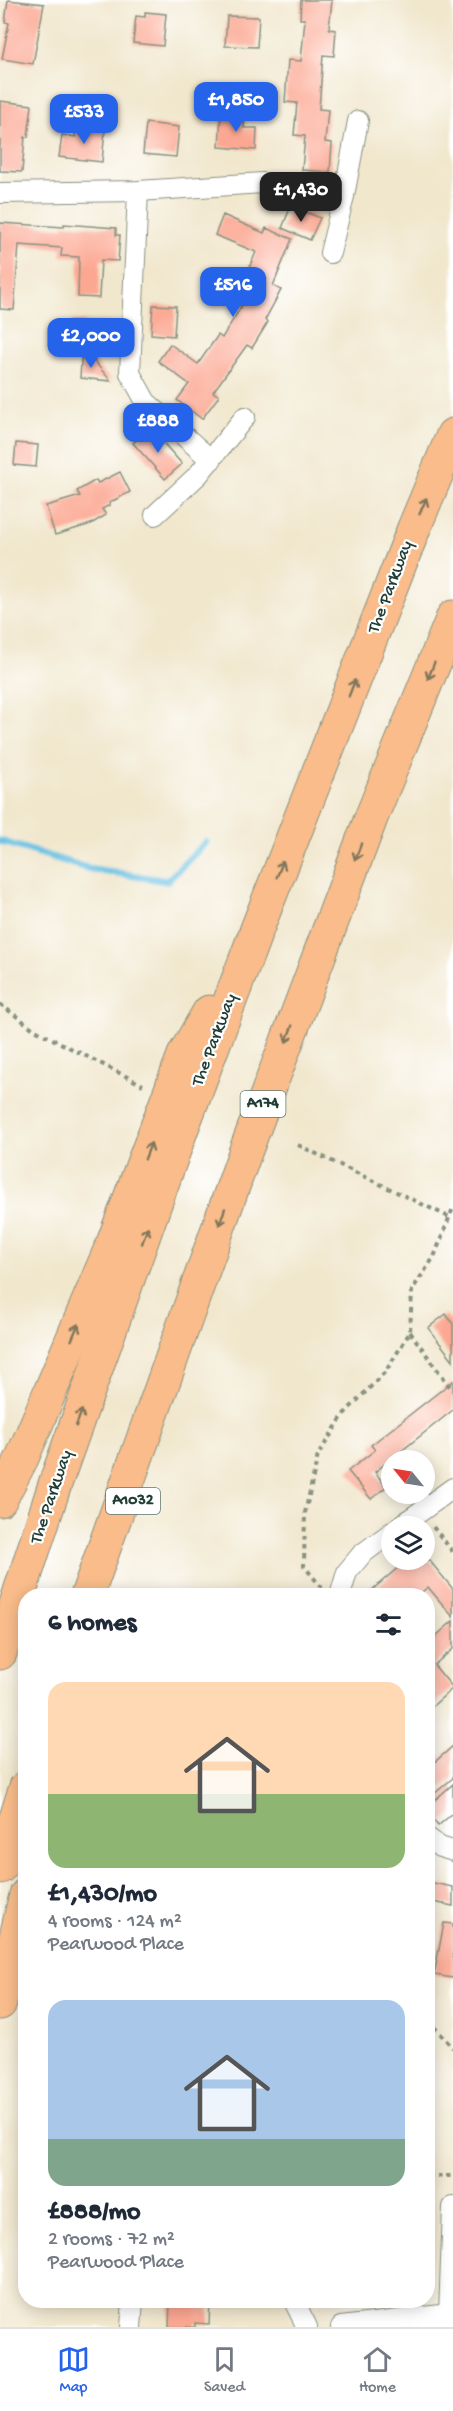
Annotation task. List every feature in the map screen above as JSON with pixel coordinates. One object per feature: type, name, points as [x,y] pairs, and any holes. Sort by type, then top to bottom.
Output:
[{"type":"highway","name":"The Parkway","points":[[22,1588],[182,1128],[259,924],[414,528],[453,435]]},
{"type":"highway","name":"A174","points":[[90,1588],[246,1150],[370,818],[453,617]]},
{"type":"highway","points":[[0,1500],[22,1458],[113,1244],[184,1055],[259,924]]},
{"type":"highway","name":"A1032","points":[[113,1588],[156,1406]]},
{"type":"highway","name":"The Parkway","points":[[0,1653],[18,1599]]},
{"type":"highway","points":[[0,1867],[18,1811]]},
{"type":"highway","points":[[0,2002],[18,1928]]},
{"type":"street","points":[[330,252],[344,196],[358,121]]},
{"type":"street","points":[[0,193],[138,191],[263,183],[344,196]]},
{"type":"street","points":[[138,191],[130,373],[146,402],[211,460]]},
{"type":"street","points":[[155,514],[211,460],[245,417]]},
{"type":"street","points":[[414,1516],[453,1488]]},
{"type":"street","points":[[343,1588],[348,1572],[362,1554],[381,1540]]},
{"type":"street","points":[[435,1843],[453,1851]]},
{"type":"street","points":[[341,2327],[451,2321],[453,2207]]},
{"type":"street","points":[[131,2327],[132,2308]]},
{"type":"street","points":[[298,2308],[308,2327]]},
{"type":"path","points":[[0,1004],[35,1030],[143,1085]]},
{"type":"path","points":[[298,1145],[449,1217]]},
{"type":"path","points":[[322,1588],[304,1566],[305,1513],[318,1455],[344,1414],[386,1371],[410,1332],[412,1290],[434,1257],[453,1208]]},
{"type":"path","points":[[410,1332],[453,1391]]},
{"type":"path","points":[[420,1512],[453,1552]]},
{"type":"path","points":[[435,2028],[453,2048]]},
{"type":"path","points":[[435,2176],[453,2176]]},
{"type":"building","points":[[8,0],[44,4],[33,64],[2,59],[9,23],[5,22]]},
{"type":"building","points":[[301,0],[332,0],[329,29],[336,30],[334,56],[323,55],[319,109],[328,110],[325,142],[332,143],[330,172],[302,170],[305,136],[294,135],[297,103],[285,102],[288,60],[301,61],[305,19],[300,19]]},
{"type":"building","points":[[145,12],[166,14],[163,46],[133,43],[136,16],[145,17]]},
{"type":"building","points":[[227,16],[259,17],[257,47],[225,46]]},
{"type":"building","points":[[0,101],[32,105],[28,137],[25,137],[22,172],[0,171]]},
{"type":"building","points":[[221,112],[245,114],[244,128],[257,128],[256,150],[219,147]]},
{"type":"building","points":[[146,123],[179,127],[176,157],[143,154]]},
{"type":"building","points":[[76,127],[105,130],[102,162],[59,157],[62,135],[75,137]]},
{"type":"building","points":[[291,206],[320,218],[310,240],[282,228]]},
{"type":"building","points":[[223,215],[264,233],[266,228],[292,239],[273,286],[281,290],[265,320],[268,322],[252,348],[247,345],[213,392],[219,396],[202,419],[177,400],[189,384],[158,361],[170,344],[198,364],[218,335],[222,338],[244,302],[241,301],[257,271],[249,268],[256,252],[215,235]]},
{"type":"building","points":[[0,223],[116,228],[116,235],[120,235],[118,261],[101,260],[99,298],[78,297],[79,257],[61,256],[62,248],[19,245],[14,310],[0,309]]},
{"type":"building","points":[[153,305],[176,306],[174,336],[151,334]]},
{"type":"building","points":[[70,321],[111,323],[109,349]]},
{"type":"building","points":[[82,347],[111,381],[80,378]]},
{"type":"building","points":[[151,429],[182,464],[165,479],[133,443]]},
{"type":"building","points":[[16,443],[38,445],[36,467],[14,465]]},
{"type":"building","points":[[120,472],[130,492],[109,503],[110,505],[102,509],[106,515],[91,524],[55,535],[46,506],[80,496],[77,491],[96,480],[98,483]]},
{"type":"building","points":[[446,1314],[453,1324],[453,1360],[428,1328]]},
{"type":"building","points":[[453,1381],[453,1410],[403,1450],[381,1450],[381,1467],[375,1472],[381,1480],[381,1491],[371,1499],[348,1471],[375,1450],[371,1445]]},
{"type":"building","points":[[435,1567],[453,1589],[453,1617],[435,1595],[435,1588],[374,1588],[395,1570],[435,1570]]},
{"type":"building","points":[[453,1621],[453,1649],[435,1664],[435,1637]]},
{"type":"building","points":[[435,1666],[453,1688],[435,1704]]},
{"type":"building","points":[[453,1746],[453,1778],[435,1793],[435,1762]]},
{"type":"building","points":[[453,1784],[453,1813],[438,1826],[435,1822],[435,1800]]},
{"type":"building","points":[[435,1883],[453,1887],[453,1906],[435,1902]]},
{"type":"building","points":[[444,1923],[453,1924],[453,1978],[435,1975]]},
{"type":"building","points":[[170,2308],[210,2308],[209,2324],[195,2323],[195,2327],[169,2327]]},
{"type":"waterway","points":[[0,841],[87,868],[167,881],[206,842]]}]
